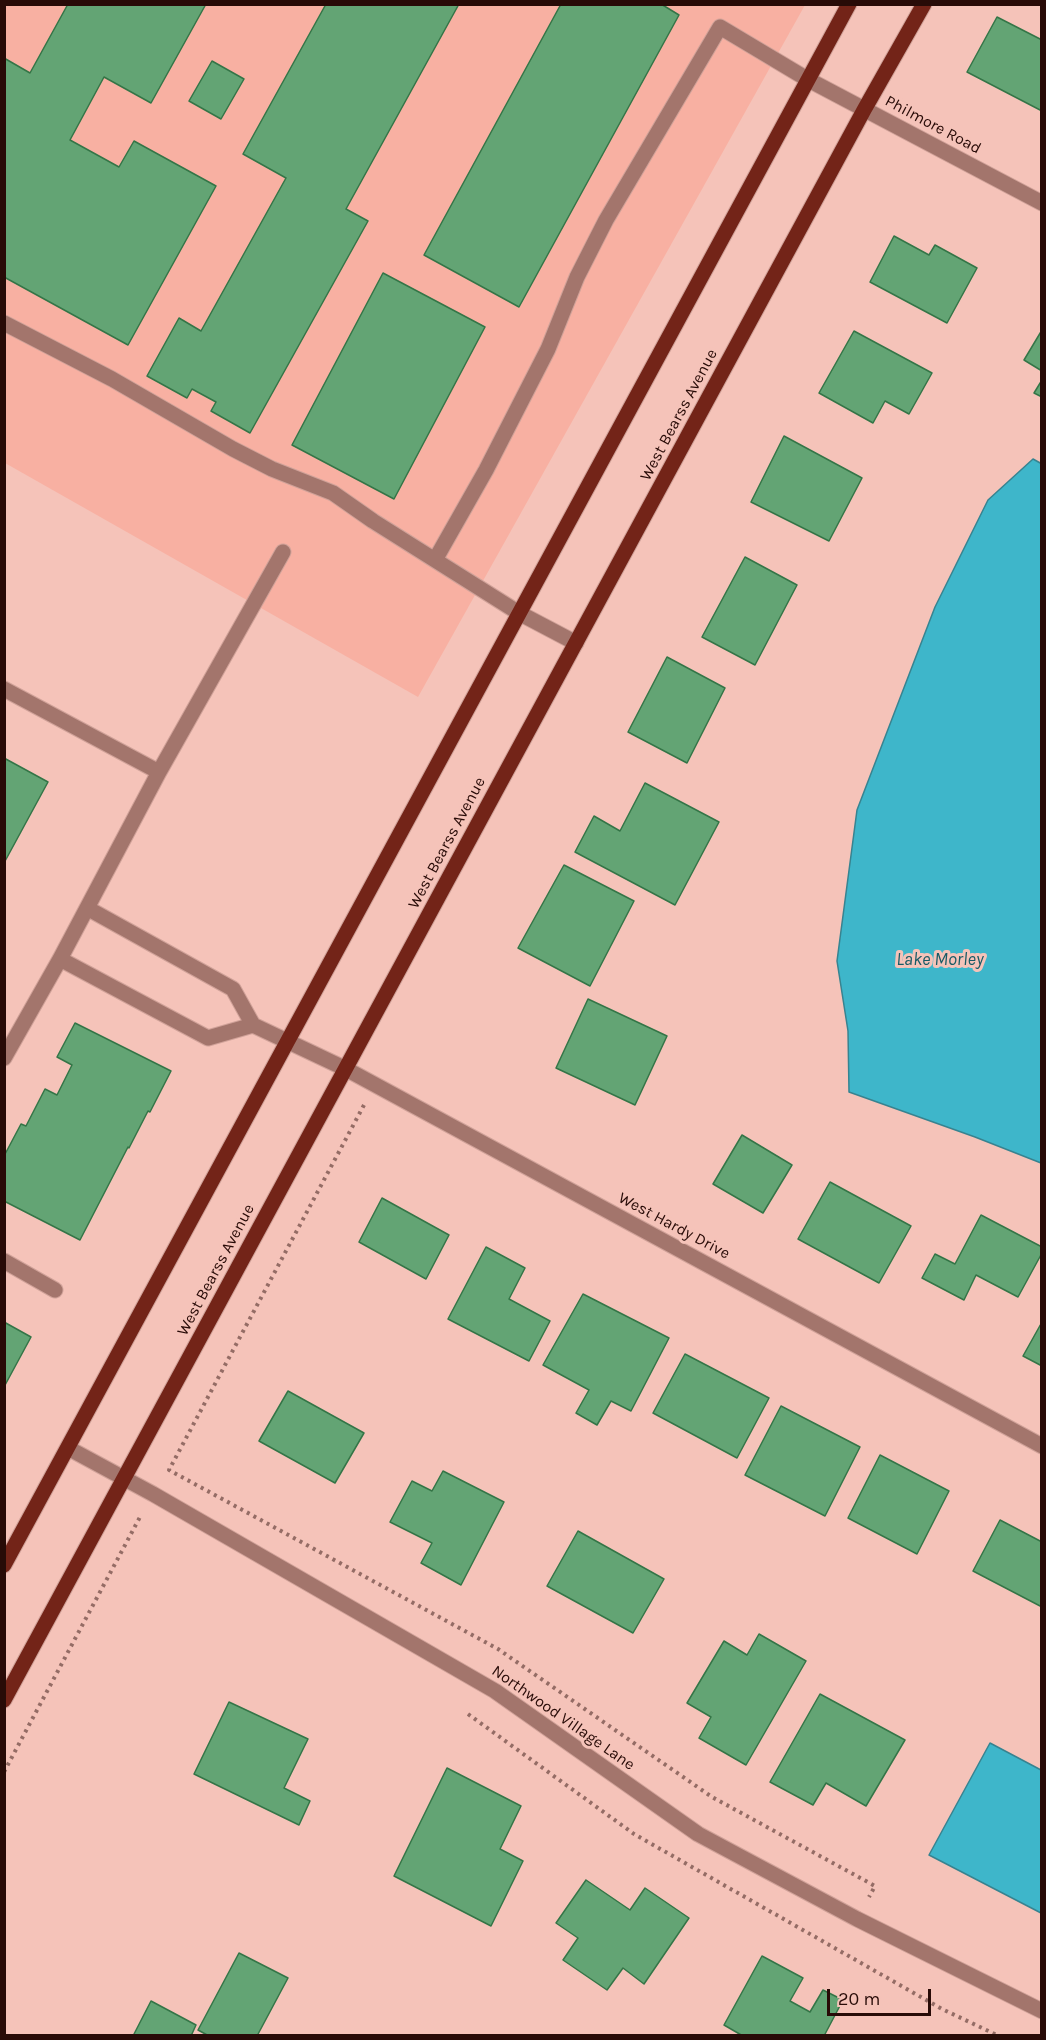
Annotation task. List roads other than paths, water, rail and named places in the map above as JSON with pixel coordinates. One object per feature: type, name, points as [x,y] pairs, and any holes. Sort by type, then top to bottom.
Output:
[{"type":"main road","points":[[4,1566],[849,4]]},
{"type":"main road","name":"West Bearss Avenue","points":[[4,1700],[864,110],[924,4]]},
{"type":"street","name":"Philmore Road","points":[[435,560],[486,470],[548,349],[577,277],[606,220],[720,27],[807,79],[1041,203]]},
{"type":"street","points":[[4,323],[112,379],[233,449],[272,469],[333,493],[373,521],[519,613],[576,643]]},
{"type":"street","points":[[4,1058],[60,960],[159,772],[283,552]]},
{"type":"street","points":[[4,689],[159,772]]},
{"type":"street","points":[[60,960],[208,1038],[253,1025],[234,989],[87,908]]},
{"type":"street","name":"West Hardy Drive","points":[[253,1025],[346,1069],[1041,1446]]},
{"type":"street","points":[[4,1262],[55,1290]]},
{"type":"street","name":"Northwood Village Lane","points":[[68,1448],[153,1494],[495,1691],[698,1834],[858,1919],[1041,2011]]},
{"type":"water","name":"Lake Morley","points":[[1033,459],[1042,464],[1041,1163],[849,1092],[848,1031],[837,961],[857,810],[935,607],[988,500]]},
{"type":"water","points":[[990,1743],[1041,1770],[1041,1913],[929,1855]]}]
